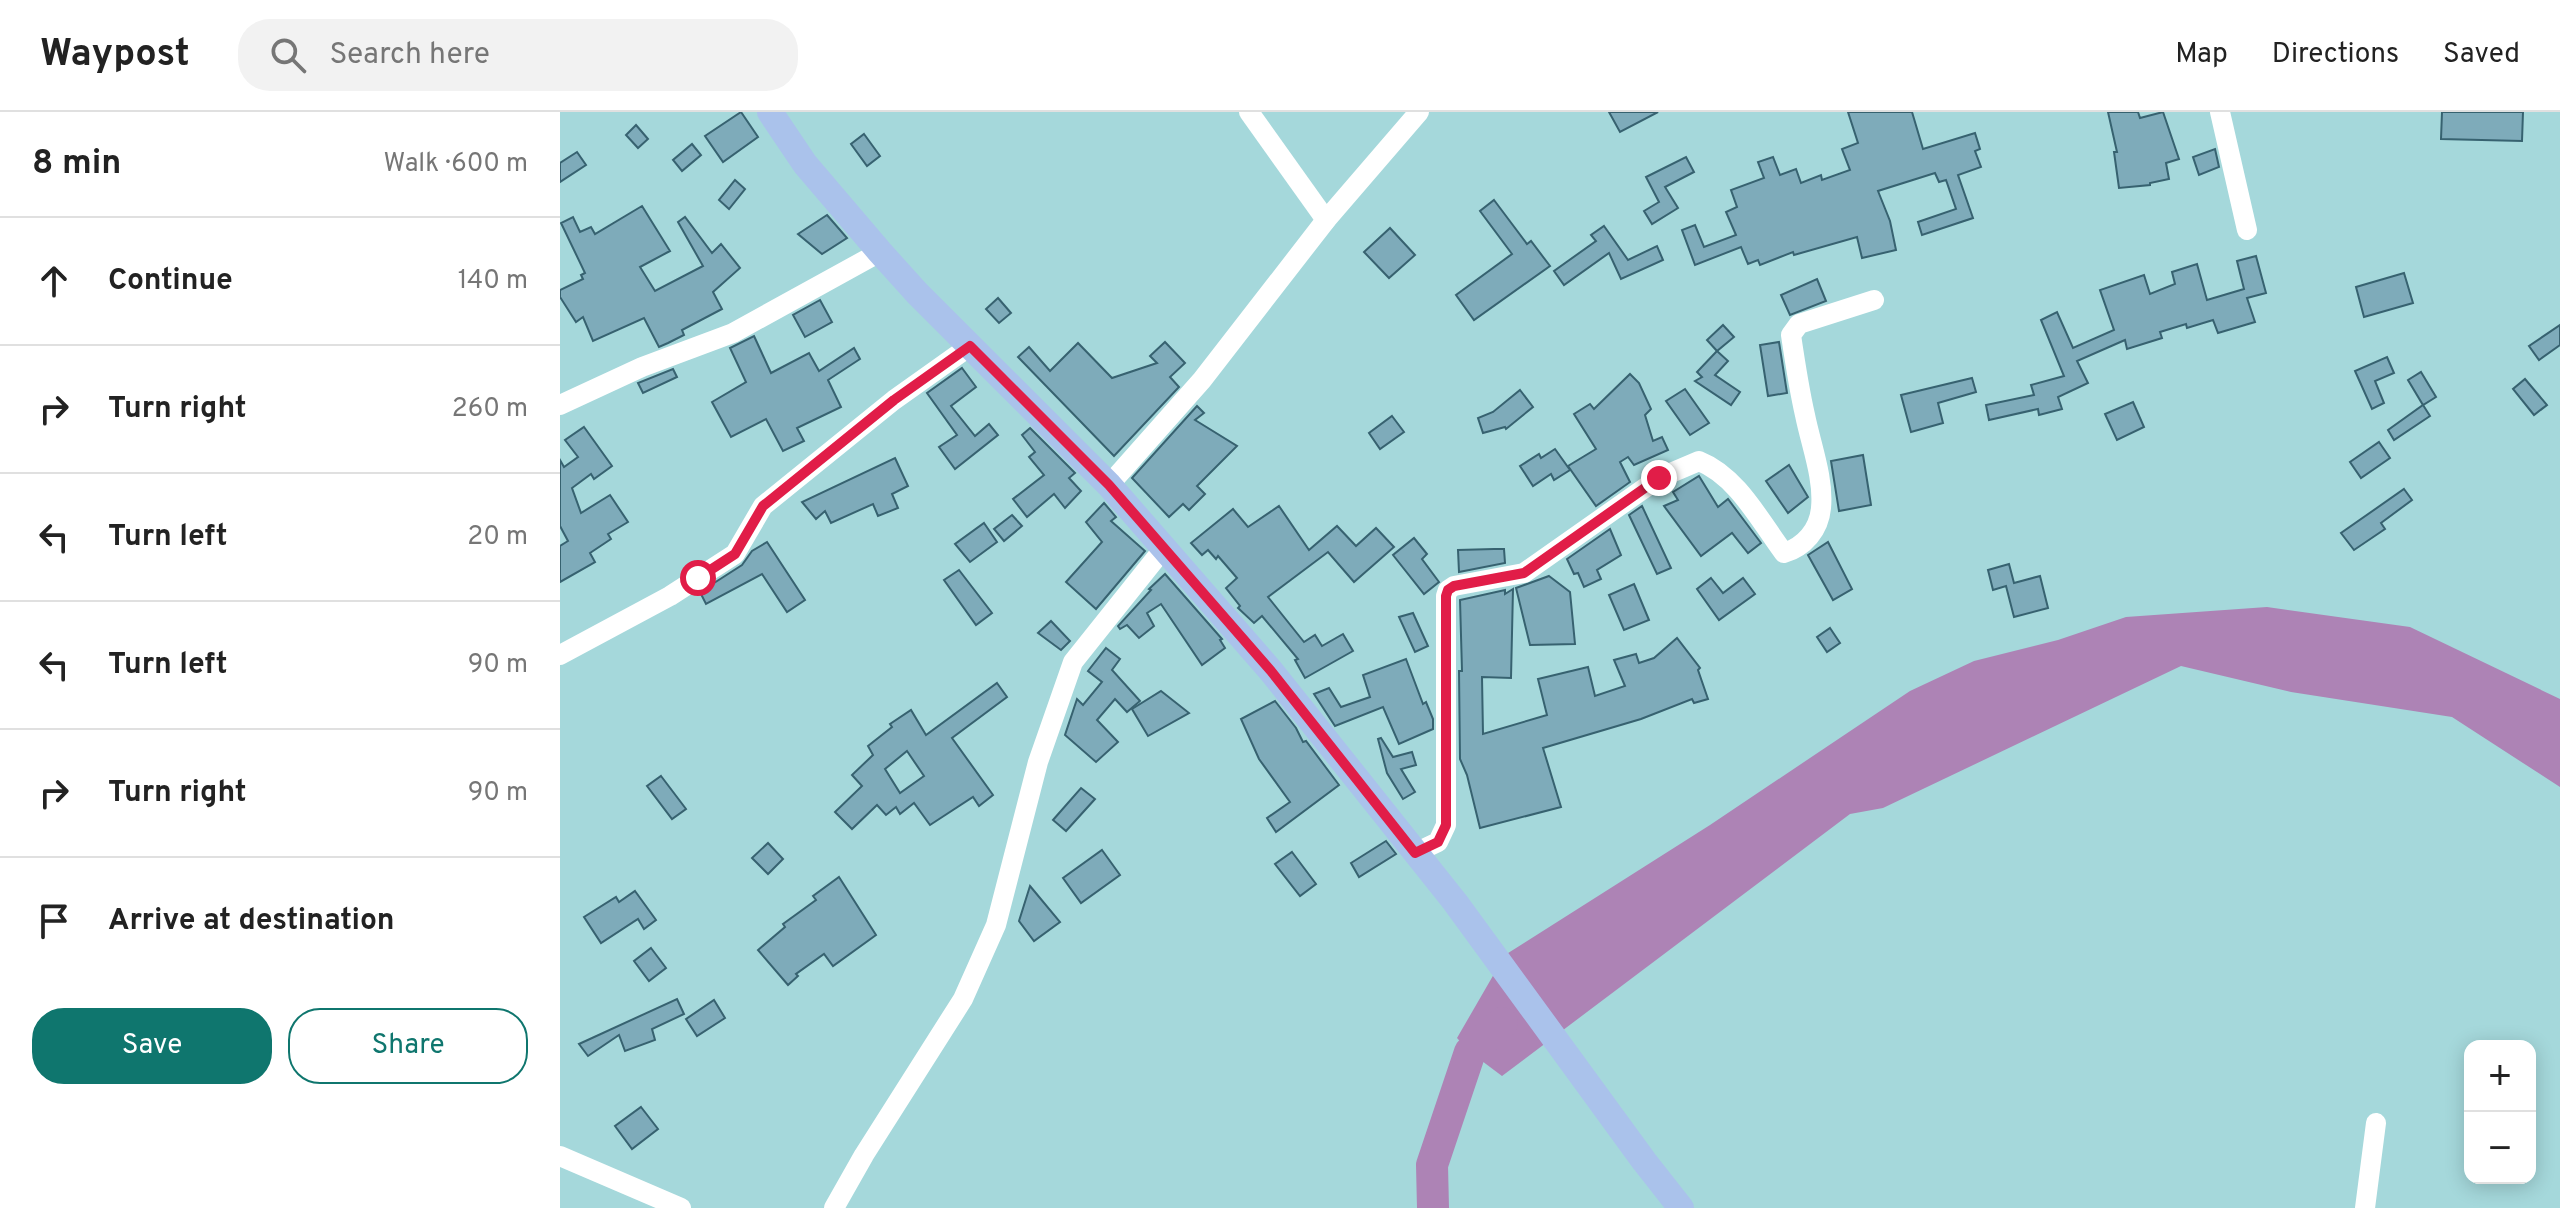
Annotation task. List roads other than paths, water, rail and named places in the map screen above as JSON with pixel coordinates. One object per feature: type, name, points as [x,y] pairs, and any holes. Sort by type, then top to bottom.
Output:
[{"type":"main road","points":[[770,112],[805,164],[880,252],[1109,485],[1271,671],[1455,902],[1681,1208]]},
{"type":"street","points":[[1249,112],[1326,220]]},
{"type":"street","points":[[1109,485],[1202,380],[1326,220],[1419,112]]},
{"type":"street","points":[[2220,112],[2247,230]]},
{"type":"street","points":[[560,405],[642,367],[733,333],[880,252]]},
{"type":"street","points":[[1415,853],[1438,842],[1446,825],[1448,590],[1454,586],[1524,573],[1659,478],[1699,461],[1712,466],[1727,478],[1784,553],[1800,548],[1811,534],[1821,510],[1820,483],[1791,335],[1799,324],[1874,300]]},
{"type":"street","points":[[560,655],[670,596],[735,554],[763,506],[894,400],[970,346]]},
{"type":"street","points":[[834,1208],[963,999],[996,925],[1038,762],[1073,662],[1164,548]]},
{"type":"street","points":[[2365,1208],[2376,1123]]},
{"type":"street","points":[[560,1156],[681,1208]]},
{"type":"waterway","points":[[1433,1208],[1432,1165],[1470,1052],[1502,1023]]}]
